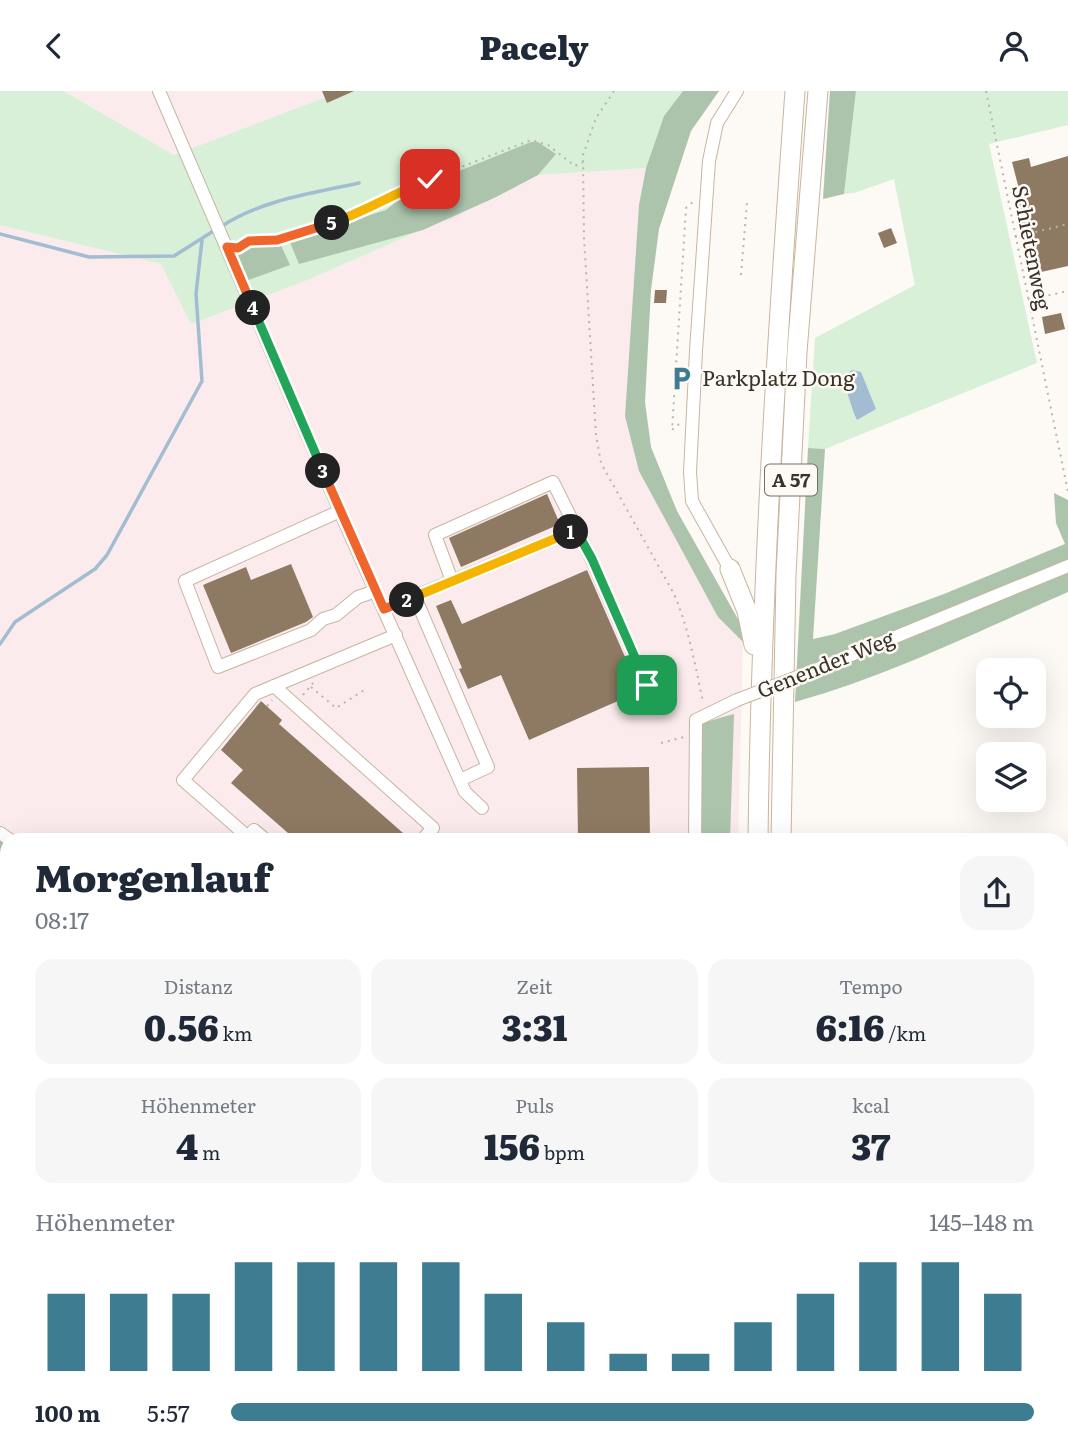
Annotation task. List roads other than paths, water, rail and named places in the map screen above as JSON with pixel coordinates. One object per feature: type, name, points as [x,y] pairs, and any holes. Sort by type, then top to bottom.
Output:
[{"type":"highway","name":"A 57","points":[[758,833],[761,689],[777,336],[795,91]]},
{"type":"highway","name":"A 57","points":[[780,833],[786,575],[796,366],[818,91]]},
{"type":"highway","points":[[730,569],[751,629],[761,689]]},
{"type":"street","points":[[159,91],[340,511],[460,780],[466,792],[482,808]]},
{"type":"street","points":[[730,569],[692,501],[690,472],[709,161],[717,123],[737,91]]},
{"type":"street","points":[[453,580],[435,535],[553,482],[592,559],[647,685]]},
{"type":"street","points":[[340,511],[186,581],[218,667],[311,630],[323,619],[336,615],[358,597],[376,591]]},
{"type":"street","points":[[384,609],[576,530]]},
{"type":"street","name":"Genender Weg","points":[[695,833],[696,720],[737,700],[1068,566]]},
{"type":"street","points":[[415,597],[488,767],[460,780]]},
{"type":"street","points":[[243,833],[183,780],[255,694],[396,635]]},
{"type":"street","points":[[274,687],[433,828],[428,833]]},
{"type":"water","points":[[852,370],[861,372],[876,409],[857,420],[841,379]]},
{"type":"waterway","points":[[222,226],[271,204],[359,183]]},
{"type":"waterway","points":[[0,234],[89,257],[174,256],[215,230]]},
{"type":"waterway","points":[[0,644],[15,622],[95,569],[107,555],[202,381],[196,294],[202,240]]},
{"type":"place","name":"Parkplatz Dong","points":[[682,379]]}]
